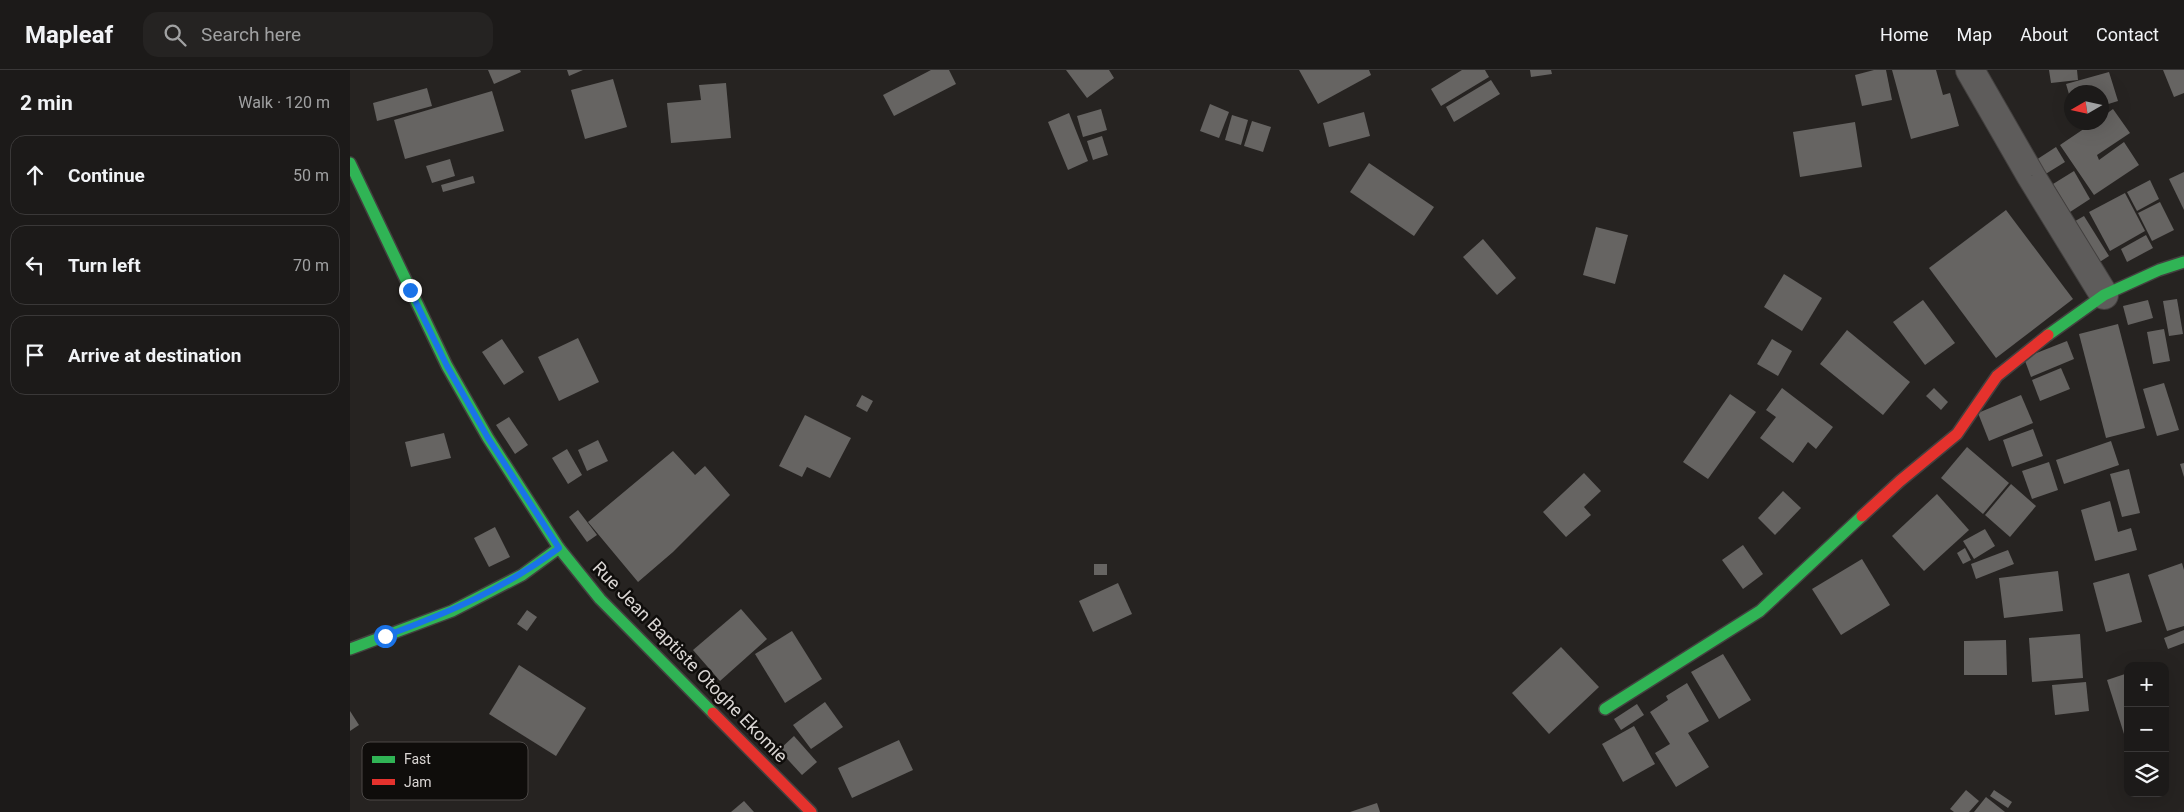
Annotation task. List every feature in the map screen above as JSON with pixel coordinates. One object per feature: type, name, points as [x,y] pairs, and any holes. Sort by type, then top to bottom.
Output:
[{"type":"street","points":[[1970,70],[2031,176],[2104,295]]},
{"type":"street","name":"Rue Jean Baptiste Otoghe Ekomie","points":[[350,163],[447,366],[488,438],[559,548],[600,599],[811,812]]},
{"type":"street","points":[[1606,709],[1760,610],[1900,481],[1957,434],[1996,376],[2036,344],[2104,295],[2184,262]]},
{"type":"street","points":[[350,648],[452,611],[522,575],[559,548]]},
{"type":"building","points":[[488,70],[520,70],[521,72],[494,84]]},
{"type":"building","points":[[567,70],[583,70],[569,76]]},
{"type":"building","points":[[931,70],[949,70],[956,84],[894,116],[883,95]]},
{"type":"building","points":[[1066,70],[1109,70],[1114,78],[1087,98]]},
{"type":"building","points":[[1299,70],[1369,70],[1371,75],[1318,104]]},
{"type":"building","points":[[1462,70],[1485,70],[1489,77],[1441,106],[1431,89]]},
{"type":"building","points":[[1530,70],[1551,70],[1552,74],[1531,77]]},
{"type":"building","points":[[1874,70],[1886,70],[1892,100],[1862,106],[1855,75]]},
{"type":"building","points":[[1892,70],[1936,70],[1943,95],[1950,93],[1959,126],[1911,139]]},
{"type":"building","points":[[2049,70],[2077,70],[2078,80],[2051,83]]},
{"type":"building","points":[[2163,70],[2184,70],[2184,93],[2174,97]]},
{"type":"building","points":[[2109,72],[2118,101],[2109,104],[2109,85],[2066,84]]},
{"type":"building","points":[[613,79],[627,127],[585,139],[571,90]]},
{"type":"building","points":[[1491,80],[1500,94],[1454,122],[1446,107]]},
{"type":"building","points":[[726,83],[731,138],[671,143],[667,103],[701,100],[699,85]]},
{"type":"building","points":[[427,88],[432,106],[377,121],[373,103]]},
{"type":"building","points":[[492,91],[504,131],[405,159],[394,120]]},
{"type":"building","points":[[1210,104],[1229,112],[1219,138],[1200,131]]},
{"type":"building","points":[[1101,109],[1107,130],[1083,137],[1077,116]]},
{"type":"building","points":[[2113,109],[2130,133],[2097,155],[2099,160],[2124,142],[2139,165],[2094,195],[2060,145],[2082,130],[2109,130],[2109,112]]},
{"type":"building","points":[[1364,112],[1370,136],[1329,147],[1323,123]]},
{"type":"building","points":[[1069,113],[1088,161],[1068,170],[1048,122]]},
{"type":"building","points":[[1232,115],[1248,120],[1241,145],[1225,140]]},
{"type":"building","points":[[1252,121],[1271,127],[1263,152],[1244,146]]},
{"type":"building","points":[[1855,122],[1862,167],[1800,177],[1793,132]]},
{"type":"building","points":[[1102,136],[1108,155],[1093,160],[1087,141]]},
{"type":"building","points":[[2056,147],[2065,162],[2044,175],[2036,160]]},
{"type":"building","points":[[450,159],[455,176],[432,183],[426,166]]},
{"type":"building","points":[[1369,163],[1434,207],[1414,236],[1350,192]]},
{"type":"building","points":[[2074,171],[2090,199],[2070,212],[2053,184]]},
{"type":"building","points":[[2184,172],[2184,210],[2169,179]]},
{"type":"building","points":[[473,176],[475,183],[443,192],[441,185]]},
{"type":"building","points":[[2150,180],[2159,199],[2137,211],[2127,192]]},
{"type":"building","points":[[2125,193],[2145,231],[2110,251],[2089,212]]},
{"type":"building","points":[[2160,202],[2174,230],[2152,241],[2138,213]]},
{"type":"building","points":[[2006,210],[2073,299],[1996,358],[1929,268]]},
{"type":"building","points":[[2084,216],[2109,256],[2095,265],[2070,224]]},
{"type":"building","points":[[1596,227],[1628,235],[1615,284],[1583,275]]},
{"type":"building","points":[[2146,235],[2153,248],[2127,262],[2121,249]]},
{"type":"building","points":[[1483,239],[1516,278],[1497,295],[1463,257]]},
{"type":"building","points":[[1784,274],[1822,298],[1802,331],[1764,307]]},
{"type":"building","points":[[2177,299],[2183,334],[2169,336],[2163,301]]},
{"type":"building","points":[[1923,300],[1955,343],[1925,365],[1893,322]]},
{"type":"building","points":[[2148,300],[2153,318],[2128,325],[2123,306]]},
{"type":"building","points":[[2118,324],[2145,428],[2106,438],[2079,334]]},
{"type":"building","points":[[2164,329],[2170,361],[2153,364],[2147,332]]},
{"type":"building","points":[[1847,330],[1910,382],[1883,415],[1820,364]]},
{"type":"building","points":[[578,338],[599,382],[559,401],[538,357]]},
{"type":"building","points":[[502,339],[524,372],[504,385],[482,352]]},
{"type":"building","points":[[1772,339],[1792,351],[1778,376],[1757,364]]},
{"type":"building","points":[[2067,341],[2074,359],[2031,377],[2024,358]]},
{"type":"building","points":[[2061,368],[2070,389],[2040,401],[2032,380]]},
{"type":"building","points":[[2164,383],[2179,430],[2157,436],[2143,389]]},
{"type":"building","points":[[1782,388],[1833,427],[1816,449],[1808,442],[1793,463],[1760,438],[1776,417],[1766,410]]},
{"type":"building","points":[[1934,388],[1948,402],[1941,410],[1926,396]]},
{"type":"building","points":[[1730,394],[1756,412],[1708,479],[1683,462]]},
{"type":"building","points":[[862,395],[873,401],[867,412],[856,406]]},
{"type":"building","points":[[2021,395],[2033,423],[1989,441],[1978,413]]},
{"type":"building","points":[[805,415],[851,438],[830,478],[807,467],[802,477],[779,466]]},
{"type":"building","points":[[509,417],[528,445],[515,454],[496,425]]},
{"type":"building","points":[[2033,429],[2043,456],[2012,467],[2003,440]]},
{"type":"building","points":[[444,433],[451,458],[411,467],[405,442]]},
{"type":"building","points":[[598,440],[608,461],[587,471],[578,450]]},
{"type":"building","points":[[2111,441],[2119,465],[2064,484],[2056,460]]},
{"type":"building","points":[[1967,447],[2009,483],[1983,514],[1941,478]]},
{"type":"building","points":[[567,449],[582,475],[568,484],[552,458]]},
{"type":"building","points":[[673,451],[695,475],[705,466],[730,495],[673,552],[638,582],[588,522]]},
{"type":"building","points":[[2049,462],[2058,490],[2032,499],[2022,471]]},
{"type":"building","points":[[2184,463],[2184,477],[2180,464]]},
{"type":"building","points":[[2129,469],[2140,513],[2122,517],[2110,474]]},
{"type":"building","points":[[1584,473],[1601,491],[1584,507],[1591,515],[1566,537],[1543,512]]},
{"type":"building","points":[[2011,484],[2036,506],[2010,537],[1985,515]]},
{"type":"building","points":[[1783,491],[1801,508],[1775,535],[1758,518]]},
{"type":"building","points":[[1937,494],[1969,530],[1924,571],[1892,536]]},
{"type":"building","points":[[2110,501],[2118,532],[2131,528],[2137,550],[2095,561],[2081,510]]},
{"type":"building","points":[[578,510],[597,535],[587,542],[569,517]]},
{"type":"building","points":[[495,527],[510,557],[489,567],[474,538]]},
{"type":"building","points":[[1985,529],[1995,546],[1974,559],[1963,541]]},
{"type":"building","points":[[1743,545],[1763,574],[1743,589],[1722,560]]},
{"type":"building","points":[[1965,548],[1971,560],[1963,564],[1957,553]]},
{"type":"building","points":[[2008,550],[2014,564],[1976,579],[1971,564]]},
{"type":"building","points":[[1862,559],[1890,605],[1841,635],[1812,589]]},
{"type":"building","points":[[2182,563],[2184,570],[2184,626],[2167,631],[2148,575]]},
{"type":"building","points":[[1094,564],[1107,564],[1107,575],[1094,575]]},
{"type":"building","points":[[2058,571],[2063,611],[2004,618],[1999,578]]},
{"type":"building","points":[[2129,573],[2142,622],[2106,632],[2093,583]]},
{"type":"building","points":[[1118,583],[1132,614],[1093,632],[1079,601]]},
{"type":"building","points":[[741,609],[767,639],[720,681],[693,650]]},
{"type":"building","points":[[527,610],[537,617],[527,631],[517,624]]},
{"type":"building","points":[[2184,630],[2184,643],[2168,649],[2164,638]]},
{"type":"building","points":[[792,631],[822,679],[785,703],[755,654]]},
{"type":"building","points":[[2080,634],[2083,678],[2032,682],[2029,638]]},
{"type":"building","points":[[2006,640],[2007,675],[1964,675],[1964,641]]},
{"type":"building","points":[[1561,647],[1599,687],[1549,734],[1512,693]]},
{"type":"building","points":[[1723,654],[1751,700],[1719,719],[1691,672]]},
{"type":"building","points":[[519,665],[586,708],[556,756],[489,714]]},
{"type":"building","points":[[2124,674],[2124,734],[2107,680]]},
{"type":"building","points":[[2086,682],[2089,711],[2055,715],[2052,685]]},
{"type":"building","points":[[1687,683],[1709,721],[1688,733],[1709,767],[1676,787],[1655,753],[1670,744],[1650,712],[1668,700],[1666,696]]},
{"type":"building","points":[[825,702],[843,727],[811,749],[793,725]]},
{"type":"building","points":[[1637,704],[1644,715],[1621,730],[1614,719]]},
{"type":"building","points":[[350,711],[359,725],[350,731]]},
{"type":"building","points":[[1634,726],[1655,764],[1623,782],[1602,744]]},
{"type":"building","points":[[794,736],[817,762],[802,775],[779,750]]},
{"type":"building","points":[[899,740],[913,770],[852,798],[838,768]]},
{"type":"building","points":[[1966,790],[1979,801],[1969,812],[1954,812],[1950,809]]},
{"type":"building","points":[[1994,790],[2012,802],[2008,808],[1990,796]]},
{"type":"building","points":[[1986,797],[2005,812],[1974,812]]},
{"type":"building","points":[[744,801],[754,812],[731,812]]},
{"type":"building","points":[[1377,803],[1380,812],[1350,812]]},
{"type":"traffic: fast","points":[[350,163],[447,366],[488,438],[559,548],[600,599],[713,713]]},
{"type":"traffic: fast","points":[[2048,335],[2104,295],[2159,270],[2184,262]]},
{"type":"traffic: fast","points":[[1605,709],[1760,611],[1862,516]]},
{"type":"traffic: fast","points":[[350,649],[452,611],[522,575],[559,548]]},
{"type":"traffic: jam","points":[[1862,516],[1900,481],[1957,434],[1997,376],[2048,335]]},
{"type":"traffic: jam","points":[[713,713],[811,812]]},
{"type":"route","points":[[385,636],[452,611],[488,593],[522,575],[559,548],[488,438],[447,366],[410,290]]}]
